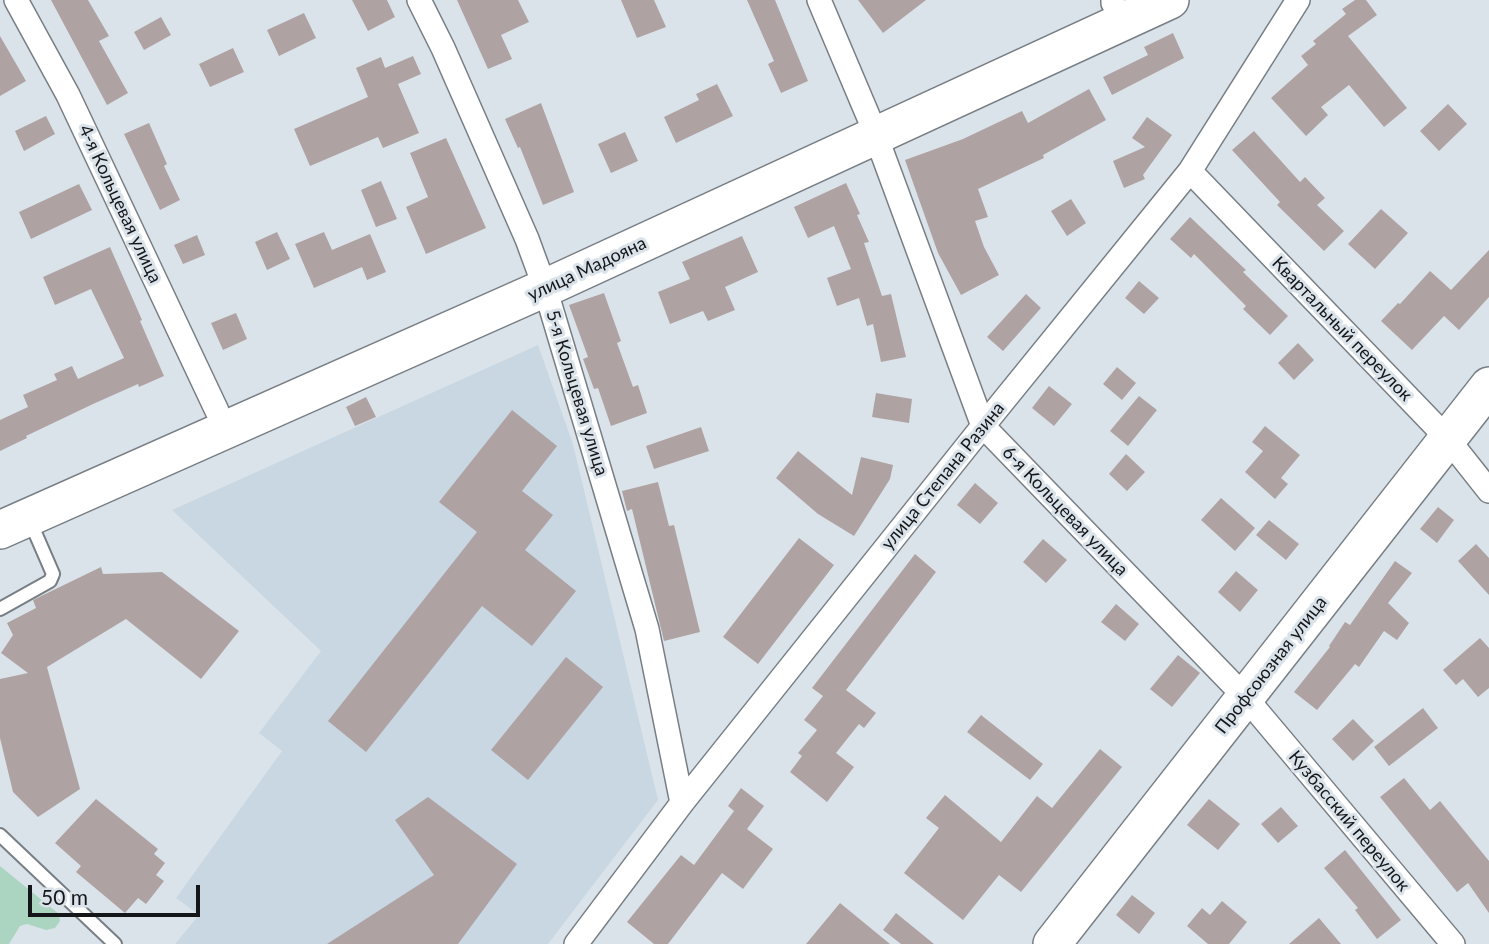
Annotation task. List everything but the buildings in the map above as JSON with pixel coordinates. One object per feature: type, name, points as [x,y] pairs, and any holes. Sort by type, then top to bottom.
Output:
[{"type":"main road","name":"улица Мадояна","points":[[9,518],[872,127],[1170,0]]},
{"type":"main road","name":"улица Мадояна","points":[[872,127],[1115,1]]},
{"type":"main road","name":"улица Мадояна","points":[[9,518],[217,411],[542,278]]},
{"type":"main road","name":"Профсоюзная улица","points":[[1052,944],[1489,386]]},
{"type":"street","name":"4-я Кольцевая улица","points":[[16,0],[68,95],[217,411]]},
{"type":"street","name":"5-я Кольцевая улица","points":[[419,0],[443,48],[542,278],[648,629],[682,803]]},
{"type":"street","name":"6-я Кольцевая улица","points":[[819,0],[872,127],[983,426],[1246,698]]},
{"type":"street","name":"улица Степана Разина","points":[[576,944],[682,803],[1190,171],[1298,0]]},
{"type":"street","name":"Квартальный переулок","points":[[1190,171],[1447,438],[1489,491]]},
{"type":"street","name":"Кузбасский переулок","points":[[1246,698],[1452,944]]},
{"type":"lane","points":[[0,609],[50,581],[53,575],[9,518]]},
{"type":"lane","points":[[0,835],[115,944]]},
{"type":"shaded area","points":[[538,345],[573,444],[658,800],[548,944],[175,944],[199,915],[176,898],[282,751],[259,733],[321,651],[172,510]]},
{"type":"green space","points":[[0,866],[59,914],[60,921],[55,928],[46,930],[27,924],[20,926],[9,944],[0,944]]}]
